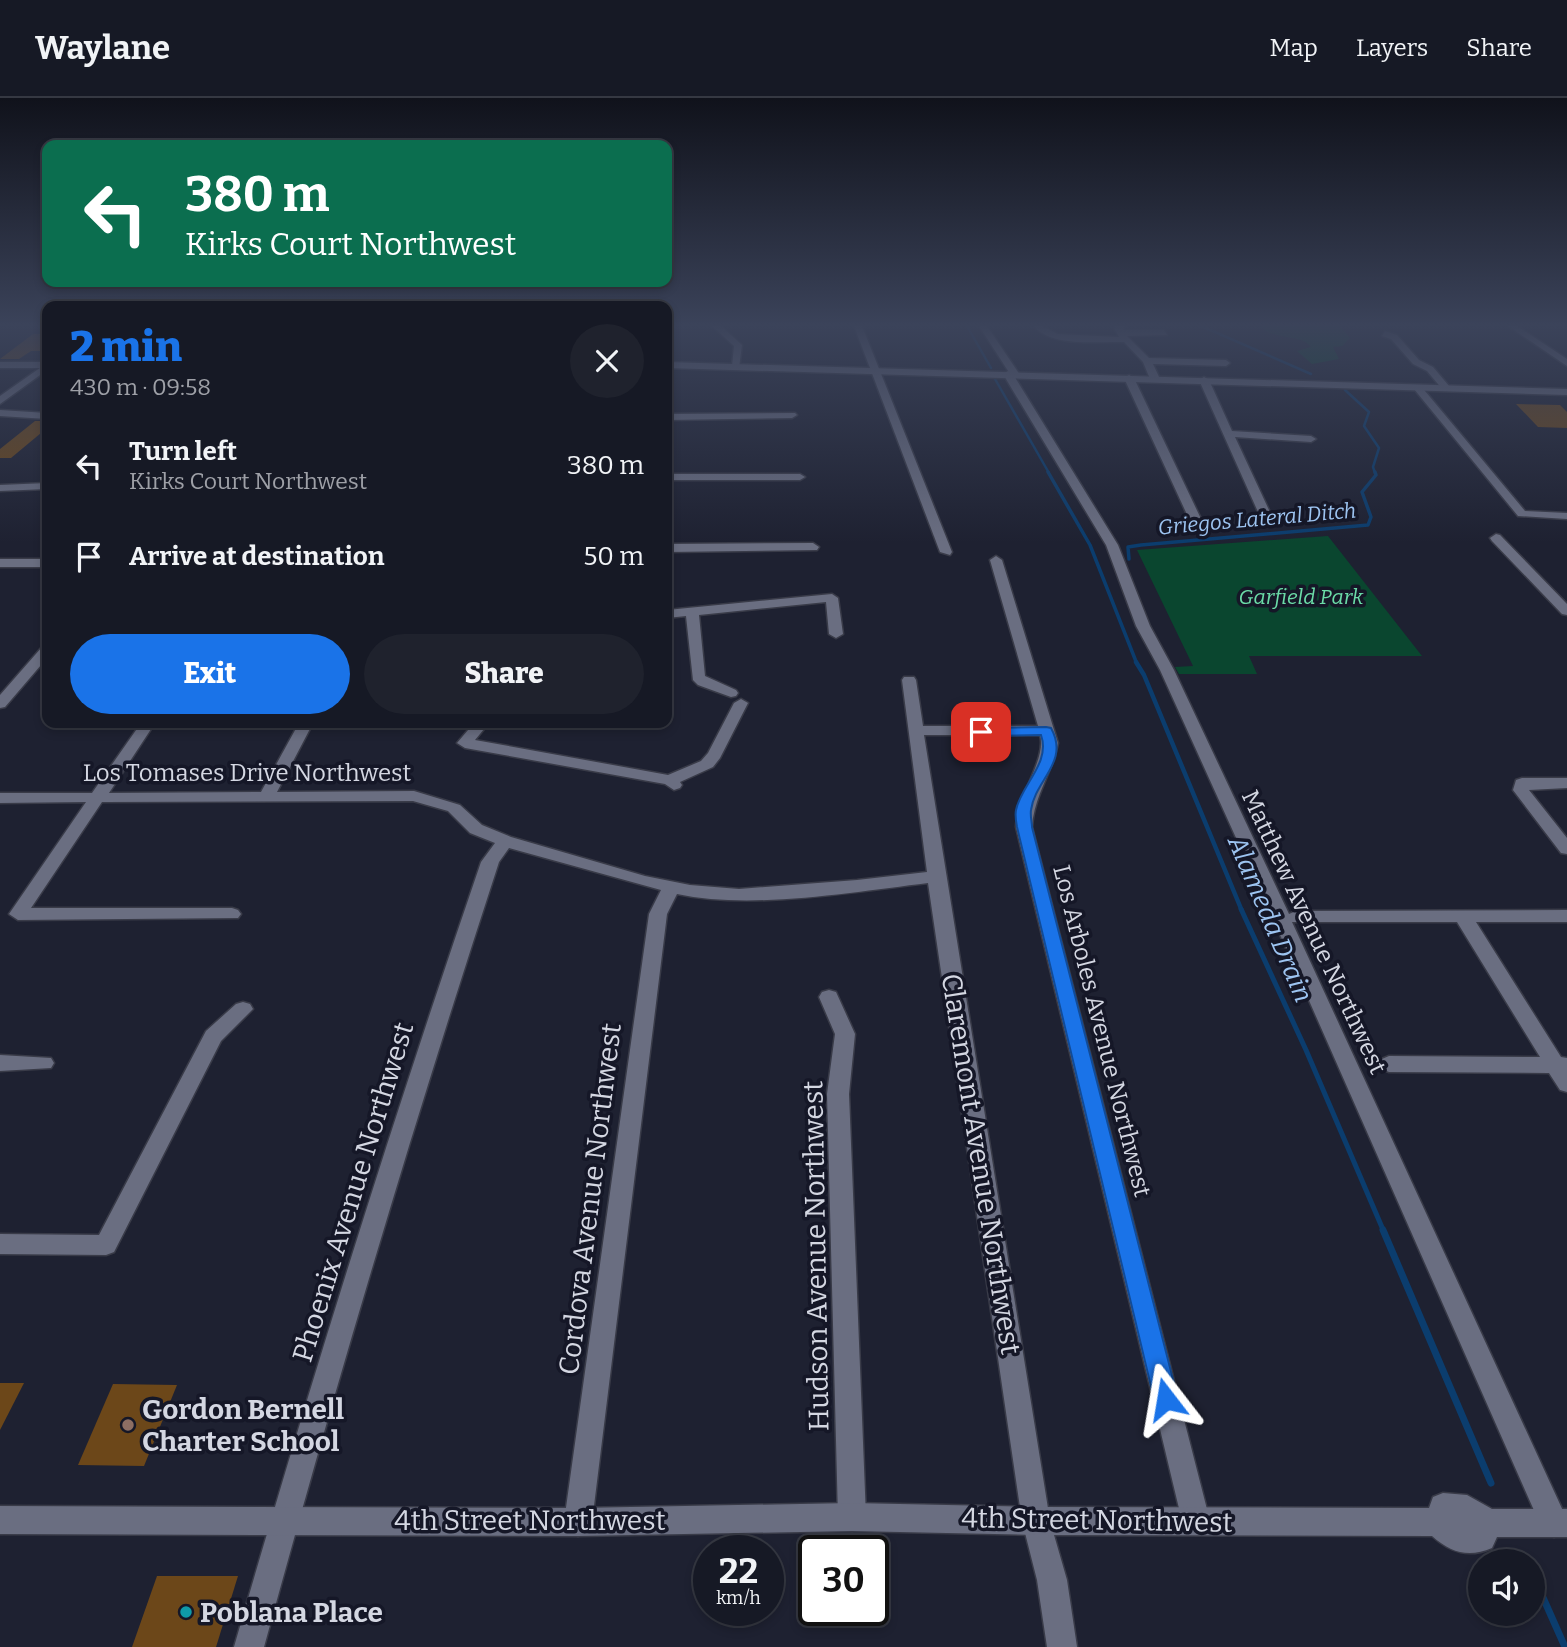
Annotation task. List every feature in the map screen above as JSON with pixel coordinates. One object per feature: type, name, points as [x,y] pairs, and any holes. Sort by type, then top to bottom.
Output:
[{"type":"street","points":[[887,398],[946,552]]},
{"type":"street","name":"Matthew Avenue Northwest","points":[[1025,398],[1112,545],[1143,626],[1167,670],[1560,1523]]},
{"type":"street","points":[[1139,398],[1196,521]]},
{"type":"street","points":[[1212,398],[1269,523]]},
{"type":"street","points":[[1426,398],[1522,514],[1567,516]]},
{"type":"street","points":[[0,413],[42,416]]},
{"type":"street","points":[[672,417],[792,415]]},
{"type":"street","points":[[0,419],[30,416]]},
{"type":"street","points":[[1228,434],[1311,439]]},
{"type":"street","points":[[672,477],[800,477]]},
{"type":"street","points":[[0,488],[42,486]]},
{"type":"street","points":[[1496,538],[1567,611]]},
{"type":"street","points":[[672,548],[813,547]]},
{"type":"street","name":"Los Arboles Avenue Northwest","points":[[996,560],[1051,743],[1049,758],[1023,809],[1024,827],[1196,1521]]},
{"type":"street","points":[[0,564],[42,563]]},
{"type":"street","points":[[672,614],[832,598],[836,634]]},
{"type":"street","points":[[478,728],[465,743],[672,782],[707,764],[715,755],[736,698],[698,677],[692,612]]},
{"type":"street","points":[[0,704],[42,655]]},
{"type":"street","name":"Claremont Avenue Northwest","points":[[909,680],[936,876],[1036,1521],[1052,1580],[1062,1647]]},
{"type":"street","points":[[144,728],[18,914],[232,914]]},
{"type":"street","points":[[268,794],[303,728]]},
{"type":"street","points":[[914,730],[1046,731]]},
{"type":"street","points":[[1567,783],[1522,783],[1521,790],[1567,849]]},
{"type":"street","name":"Los Tomases Drive Northwest","points":[[0,798],[268,794],[414,796],[454,808],[476,829],[505,841],[671,888],[714,895],[857,886],[936,876]]},
{"type":"street","name":"Phoenix Avenue Northwest","points":[[249,1647],[284,1519],[433,1031],[490,862],[505,841]]},
{"type":"street","name":"Cordova Avenue Northwest","points":[[578,1522],[658,914],[671,888]]},
{"type":"street","points":[[1296,917],[1567,916]]},
{"type":"street","points":[[1463,917],[1561,1065],[1567,1084]]},
{"type":"street","name":"Hudson Avenue Northwest","points":[[829,998],[845,1034],[838,1094],[852,1517]]},
{"type":"street","points":[[0,1244],[106,1245],[213,1036],[243,1009]]},
{"type":"street","points":[[0,1063],[44,1063]]},
{"type":"street","points":[[1389,1065],[1561,1065]]},
{"type":"street","name":"4th Street Northwest","points":[[0,1520],[578,1522],[852,1517],[1036,1521],[1438,1522],[1455,1539],[1469,1541],[1482,1538],[1487,1523],[1560,1523]]},
{"type":"green space","name":"Garfield Park","points":[[1328,536],[1422,656],[1249,656],[1257,674],[1179,674],[1175,667],[1193,666],[1137,550]]},
{"type":"building","points":[[1516,404],[1560,405],[1567,412],[1567,428],[1538,427]]},
{"type":"building","points":[[35,421],[42,421],[42,432],[11,458],[0,458],[0,449]]},
{"type":"building","points":[[0,1383],[24,1383],[0,1430]]},
{"type":"building","name":"Gordon Bernell Charter School","points":[[113,1384],[177,1385],[144,1466],[78,1465]]},
{"type":"building","name":"Poblana Place","points":[[157,1576],[238,1576],[216,1647],[132,1647]]},
{"type":"waterway","name":"Alameda Drain","points":[[1006,398],[1049,473]]},
{"type":"waterway","name":"Griegos Lateral Ditch","points":[[1354,398],[1369,412],[1364,426],[1379,448],[1373,467],[1375,473]]},
{"type":"waterway","name":"Alameda Drain","points":[[1048,472],[1090,545],[1137,663]]},
{"type":"waterway","name":"Griegos Lateral Ditch","points":[[1129,559],[1128,547],[1141,545],[1368,525],[1371,517],[1362,492],[1376,475],[1375,472]]},
{"type":"waterway","name":"Alameda Drain","points":[[1137,663],[1144,675],[1242,911]]},
{"type":"waterway","name":"Alameda Drain","points":[[1241,909],[1306,1050],[1384,1232]]},
{"type":"waterway","name":"Alameda Drain","points":[[1383,1230],[1491,1483]]},
{"type":"waterway","name":"Alameda Drain","points":[[1545,1602],[1565,1647]]},
{"type":"place","name":"Gordon Bernell Charter School","points":[[128,1425]]},
{"type":"place","name":"Poblana Place","points":[[186,1612]]},
{"type":"route","points":[[981,732],[1046,731],[1051,743],[1049,758],[1023,809],[1024,827],[1166,1399]]}]
